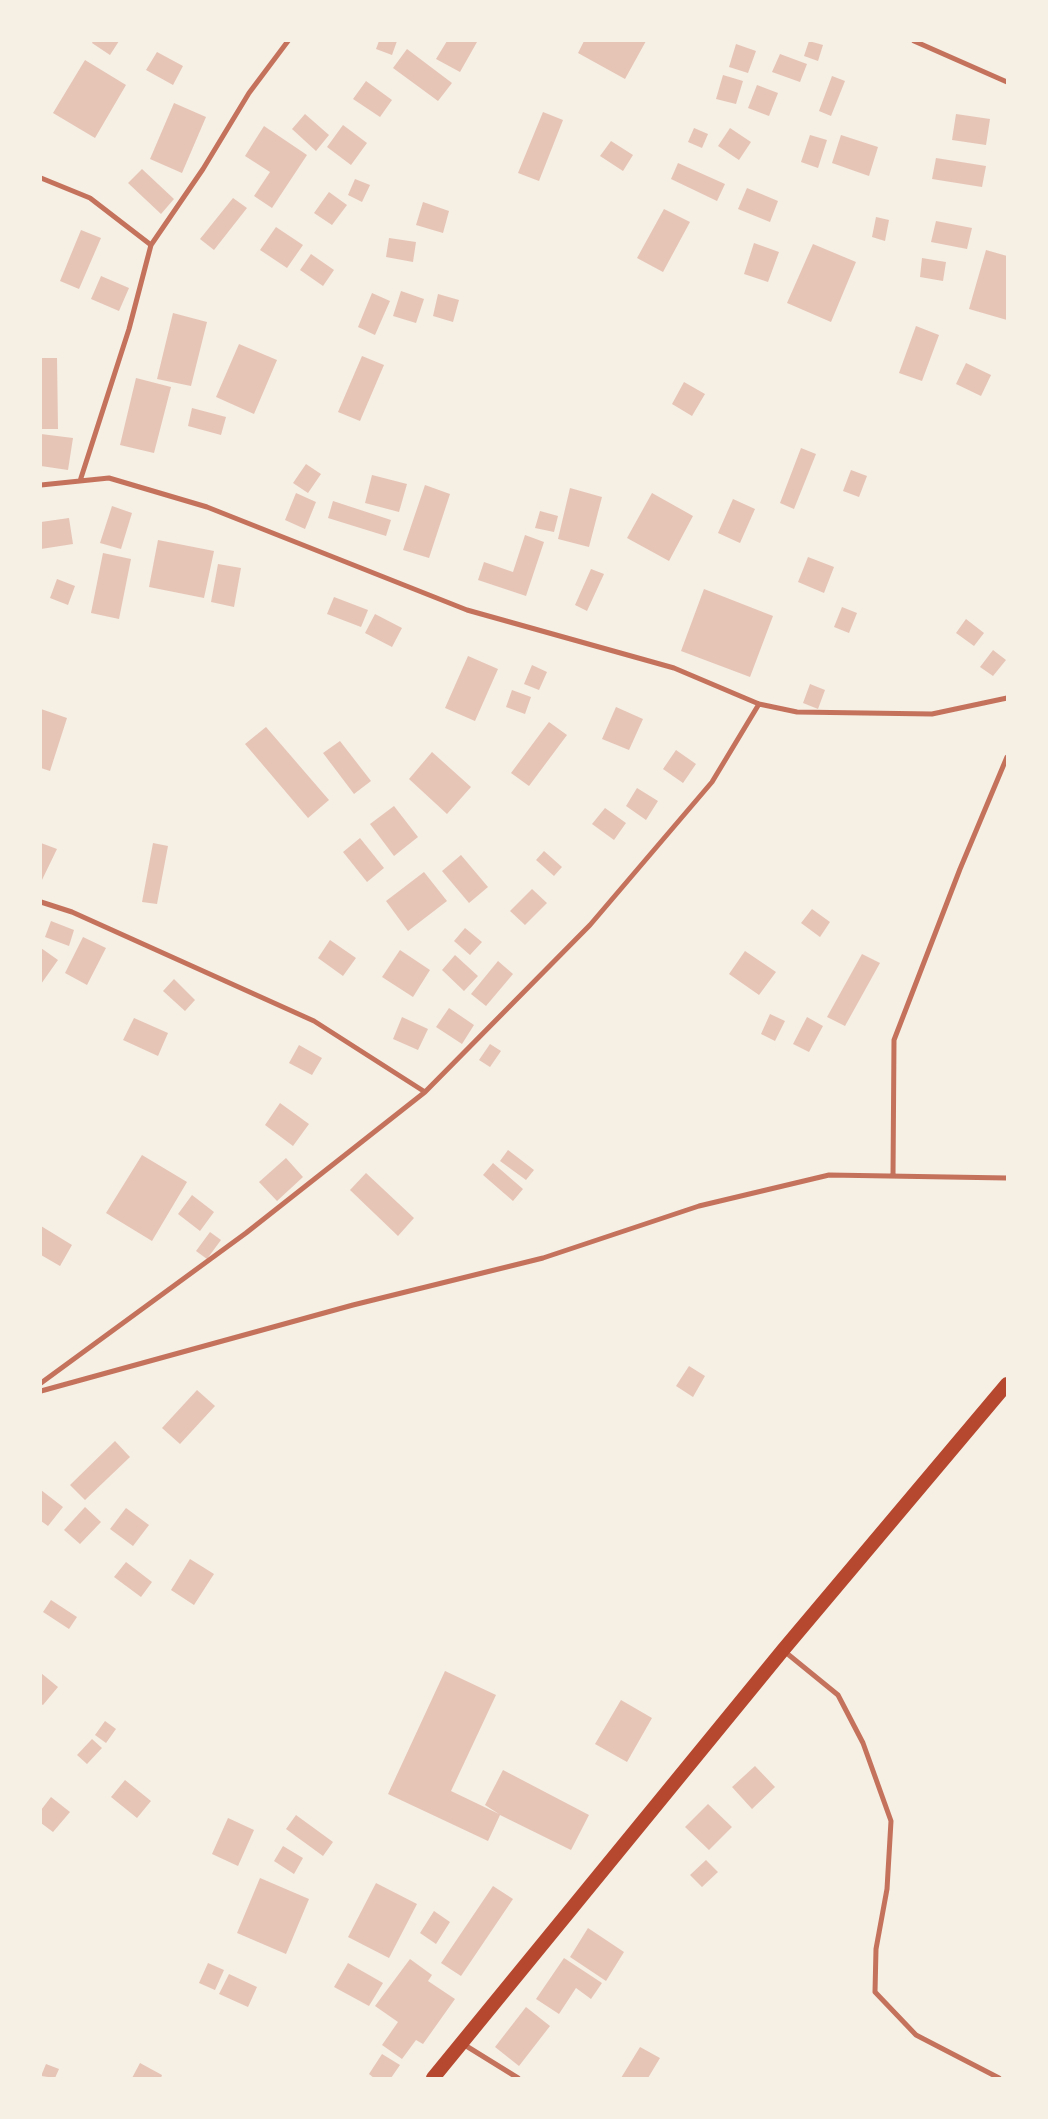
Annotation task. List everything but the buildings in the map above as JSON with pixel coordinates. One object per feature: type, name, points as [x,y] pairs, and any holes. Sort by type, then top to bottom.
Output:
[{"type":"highway","points":[[433,2078],[460,2042],[783,1650],[1007,1384]]},
{"type":"street","points":[[80,481],[129,329],[151,245],[203,169],[249,93],[288,41]]},
{"type":"street","points":[[914,41],[1007,82]]},
{"type":"street","points":[[41,178],[90,198],[151,245]]},
{"type":"street","points":[[41,485],[109,478],[207,507],[467,610],[674,668],[759,704],[797,712],[932,714],[1007,698]]},
{"type":"street","points":[[41,1383],[246,1233],[425,1092],[590,925],[712,782],[759,704]]},
{"type":"street","points":[[893,1176],[894,1040],[960,869],[1007,757]]},
{"type":"street","points":[[41,902],[72,912],[314,1021],[425,1092]]},
{"type":"street","points":[[41,1391],[353,1304],[543,1258],[698,1206],[829,1175],[1007,1178]]},
{"type":"street","points":[[783,1650],[838,1694],[863,1743],[891,1821],[887,1889],[876,1949],[875,1992],[916,2035],[999,2078]]},
{"type":"street","points":[[460,2042],[518,2078]]}]
